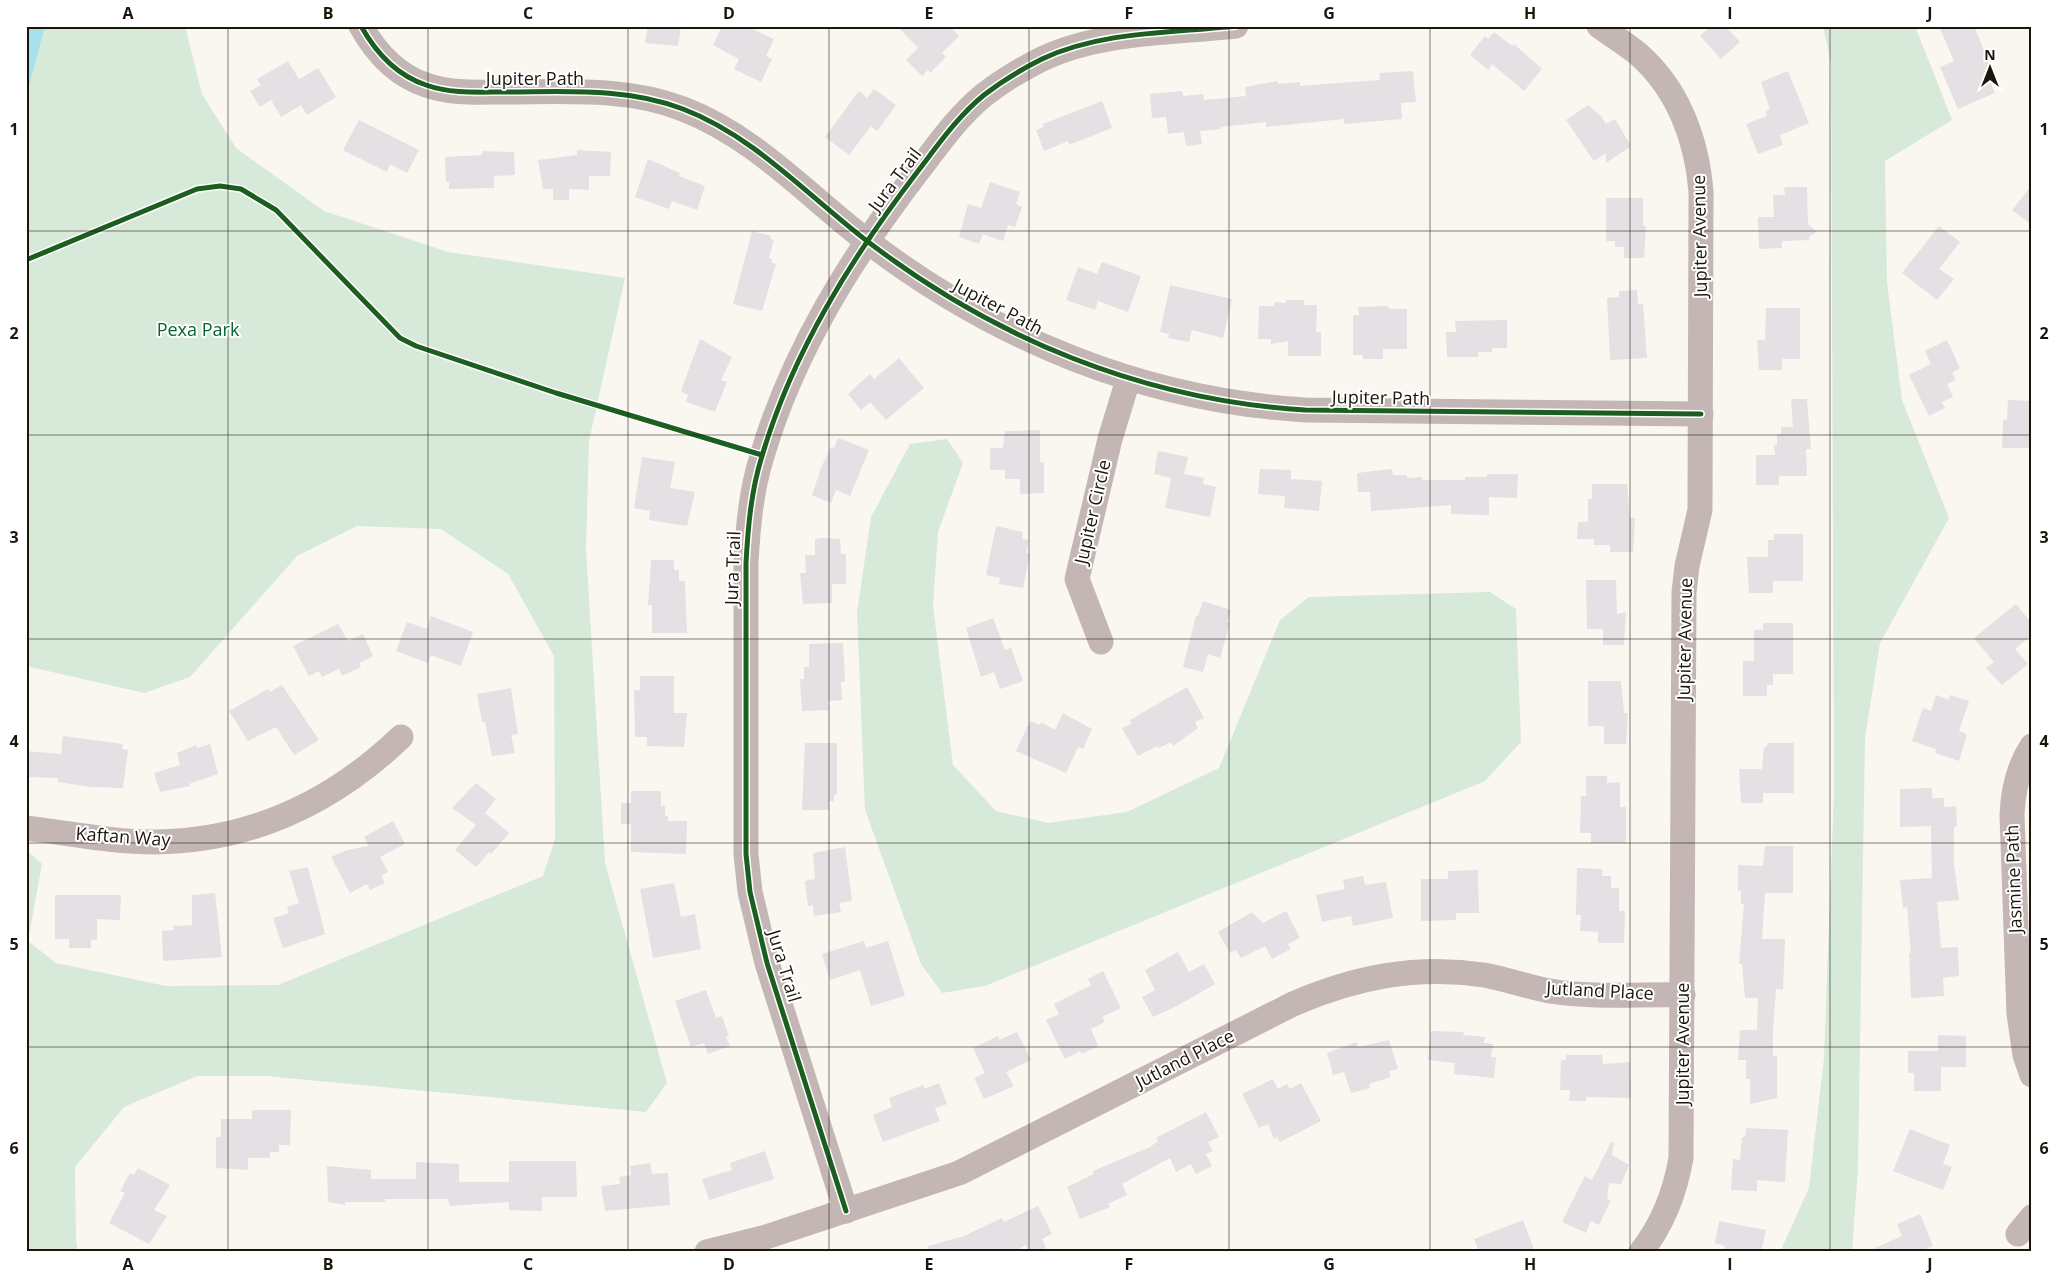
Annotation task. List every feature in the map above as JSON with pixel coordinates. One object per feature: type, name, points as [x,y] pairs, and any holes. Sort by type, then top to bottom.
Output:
[{"type":"street","name":"Jupiter Path","points":[[361,26],[374,48],[393,66],[423,84],[443,90],[595,93],[638,96],[697,115],[721,125],[757,150],[867,241],[926,283],[988,320],[1057,353],[1128,380],[1224,402],[1260,408],[1296,410],[1701,414]]},
{"type":"street","name":"Jura Trail","points":[[846,1211],[767,963],[750,892],[745,819],[746,563],[748,524],[755,482],[762,456],[782,400],[834,293],[867,241],[902,193],[964,115],[983,96],[1023,69],[1069,49],[1094,42],[1236,26]]},
{"type":"street","name":"Jupiter Avenue","points":[[1599,26],[1637,53],[1663,81],[1683,114],[1696,150],[1701,192],[1700,510],[1687,566],[1684,592],[1681,1158],[1671,1200],[1652,1238],[1641,1252]]},
{"type":"street","name":"Jupiter Circle","points":[[1100,642],[1077,579],[1110,440],[1128,380]]},
{"type":"street","name":"Kaftan Way","points":[[26,828],[154,842],[190,840],[230,834],[303,808],[339,788],[401,737]]},
{"type":"street","name":"Jasmine Path","points":[[2032,746],[2019,771],[2014,791],[2012,815],[2019,1014],[2024,1055],[2032,1075]]},
{"type":"street","name":"Jutland Place","points":[[707,1252],[763,1238],[959,1173],[1292,1004],[1343,984],[1397,972],[1425,971],[1483,975],[1550,990],[1580,994],[1683,995]]},
{"type":"green space","name":"Pexa Park","points":[[26,26],[185,26],[202,94],[236,148],[324,211],[448,252],[625,278],[589,441],[586,549],[605,863],[667,1083],[646,1112],[266,1076],[197,1076],[124,1107],[75,1167],[76,1240],[78,1252],[26,1252],[26,850],[42,864],[28,941],[56,963],[166,986],[278,985],[543,876],[555,839],[554,656],[508,574],[441,529],[357,526],[297,556],[190,677],[144,693],[26,666]]},
{"type":"green space","points":[[1823,26],[1915,26],[1952,120],[1885,161],[1887,282],[1902,400],[1949,518],[1880,643],[1865,738],[1858,1168],[1852,1252],[1780,1252],[1809,1188],[1824,1058],[1834,790],[1831,63]]},
{"type":"green space","points":[[947,439],[963,463],[938,532],[933,606],[953,765],[996,811],[1048,823],[1127,812],[1219,768],[1280,620],[1309,597],[1490,592],[1516,609],[1521,742],[1485,781],[985,986],[942,993],[921,964],[865,810],[857,613],[871,517],[910,444]]},
{"type":"water","points":[[26,26],[45,26],[26,97]]},
{"type":"building","points":[[648,26],[681,26],[678,46],[645,43]]},
{"type":"building","points":[[722,26],[746,26],[774,39],[766,56],[772,59],[761,82],[734,69],[739,59],[713,45]]},
{"type":"building","points":[[897,26],[949,26],[959,36],[942,53],[946,57],[930,73],[928,70],[922,76],[906,60],[918,48]]},
{"type":"building","points":[[1711,26],[1725,26],[1740,42],[1721,59],[1700,36]]},
{"type":"building","points":[[1939,26],[1974,26],[1993,71],[1987,74],[1995,93],[1958,109],[1940,67],[1954,61]]},
{"type":"building","points":[[1494,32],[1512,46],[1514,44],[1542,69],[1524,91],[1492,64],[1488,70],[1470,55],[1485,36],[1488,39]]},
{"type":"building","points":[[288,61],[299,79],[318,68],[336,97],[307,115],[301,105],[281,117],[271,100],[260,107],[250,91],[261,85],[257,79]]},
{"type":"building","points":[[1413,71],[1416,102],[1401,103],[1402,119],[1344,124],[1344,119],[1266,127],[1266,122],[1221,127],[1221,129],[1200,131],[1202,144],[1186,146],[1184,132],[1168,134],[1166,117],[1152,118],[1150,94],[1182,91],[1183,96],[1203,94],[1204,100],[1246,96],[1245,87],[1278,81],[1278,84],[1300,82],[1300,86],[1380,80],[1379,73]]},
{"type":"building","points":[[1788,71],[1809,123],[1780,135],[1783,145],[1758,154],[1746,124],[1767,116],[1765,112],[1770,109],[1761,82]]},
{"type":"building","points":[[874,89],[896,105],[877,131],[871,126],[849,155],[825,137],[859,91],[867,98]]},
{"type":"building","points":[[1102,101],[1112,128],[1069,145],[1068,141],[1044,151],[1036,130],[1044,127],[1043,124]]},
{"type":"building","points":[[1588,105],[1601,116],[1606,124],[1615,119],[1631,146],[1606,163],[1606,153],[1594,161],[1566,120]]},
{"type":"building","points":[[359,120],[419,150],[407,173],[390,164],[387,172],[343,150]]},
{"type":"building","points":[[577,150],[611,152],[610,176],[589,176],[589,190],[569,189],[569,200],[553,200],[553,189],[543,189],[538,160],[577,155]]},
{"type":"building","points":[[482,151],[514,152],[515,175],[494,176],[494,188],[449,189],[449,182],[446,182],[445,157],[482,155]]},
{"type":"building","points":[[648,159],[680,173],[679,176],[705,186],[697,210],[672,201],[669,209],[635,197]]},
{"type":"building","points":[[990,182],[1020,192],[1016,204],[1022,207],[1015,227],[1008,225],[1003,241],[983,234],[979,244],[959,237],[968,204],[981,208]]},
{"type":"building","points":[[2032,185],[2032,225],[2012,210]]},
{"type":"building","points":[[1784,187],[1807,187],[1808,224],[1817,232],[1810,236],[1809,240],[1782,241],[1782,248],[1759,249],[1758,217],[1774,217],[1773,195],[1785,195]]},
{"type":"building","points":[[1606,198],[1643,198],[1643,226],[1646,226],[1644,258],[1624,258],[1624,247],[1615,247],[1615,241],[1606,241]]},
{"type":"building","points":[[1939,226],[1960,242],[1939,269],[1954,279],[1937,300],[1902,273]]},
{"type":"building","points":[[752,231],[771,236],[770,239],[774,240],[769,258],[772,259],[772,263],[776,264],[762,311],[733,304]]},
{"type":"building","points":[[1102,262],[1141,276],[1128,312],[1098,301],[1095,310],[1066,300],[1078,267],[1097,274]]},
{"type":"building","points":[[1170,285],[1232,299],[1223,338],[1192,330],[1189,342],[1168,338],[1169,334],[1160,332]]},
{"type":"building","points":[[1637,290],[1638,304],[1643,304],[1647,358],[1610,360],[1607,298],[1619,297],[1619,291]]},
{"type":"building","points":[[1286,300],[1304,300],[1304,305],[1317,305],[1316,332],[1321,332],[1321,356],[1288,356],[1288,341],[1271,344],[1271,339],[1258,339],[1259,306],[1274,306],[1275,302],[1286,303]]},
{"type":"building","points":[[1388,306],[1389,309],[1407,309],[1407,349],[1383,349],[1383,359],[1363,359],[1363,355],[1353,355],[1353,315],[1359,315],[1358,307]]},
{"type":"building","points":[[1766,308],[1800,308],[1800,359],[1782,359],[1782,370],[1759,370],[1757,340],[1765,340]]},
{"type":"building","points":[[1507,320],[1507,348],[1492,348],[1492,352],[1478,352],[1478,357],[1447,357],[1446,332],[1456,332],[1455,321]]},
{"type":"building","points":[[700,339],[732,357],[721,380],[727,382],[715,412],[686,402],[688,395],[681,391]]},
{"type":"building","points":[[1947,340],[1960,368],[1952,373],[1956,380],[1947,384],[1953,397],[1942,402],[1945,408],[1929,416],[1909,375],[1931,364],[1925,351]]},
{"type":"building","points":[[899,358],[924,388],[886,420],[870,402],[861,410],[848,394],[870,374],[874,379]]},
{"type":"building","points":[[1791,399],[1807,399],[1811,449],[1806,449],[1807,476],[1779,476],[1779,485],[1756,485],[1756,455],[1775,455],[1774,445],[1777,445],[1777,434],[1781,434],[1781,427],[1793,427]]},
{"type":"building","points":[[2008,400],[2032,401],[2032,448],[2002,448],[2003,420],[2007,420]]},
{"type":"building","points":[[1040,430],[1040,462],[1044,462],[1044,493],[1020,494],[1020,479],[1005,479],[1005,470],[990,470],[990,448],[1003,448],[1005,431]]},
{"type":"building","points":[[838,438],[869,450],[850,496],[836,490],[831,503],[812,495],[821,468],[831,447],[834,448]]},
{"type":"building","points":[[1158,451],[1188,457],[1184,474],[1204,478],[1203,484],[1216,487],[1210,517],[1165,508],[1171,478],[1154,474]]},
{"type":"building","points":[[642,457],[675,462],[670,488],[695,492],[687,526],[649,520],[650,511],[634,508]]},
{"type":"building","points":[[1260,469],[1291,470],[1291,479],[1322,481],[1319,511],[1284,508],[1285,496],[1258,494]]},
{"type":"building","points":[[1392,469],[1393,475],[1407,475],[1407,478],[1422,477],[1422,480],[1465,480],[1465,477],[1487,477],[1487,474],[1518,474],[1517,498],[1489,497],[1489,515],[1451,514],[1451,505],[1371,511],[1370,492],[1358,492],[1357,473]]},
{"type":"building","points":[[1592,484],[1627,484],[1630,518],[1635,518],[1633,552],[1610,552],[1610,545],[1594,545],[1594,539],[1577,539],[1578,522],[1588,522],[1588,499],[1592,499]]},
{"type":"building","points":[[996,526],[1023,532],[1022,539],[1029,540],[1026,553],[1030,554],[1023,588],[999,584],[1000,578],[986,575]]},
{"type":"building","points":[[1774,534],[1803,534],[1803,581],[1773,581],[1773,593],[1749,593],[1747,557],[1768,557],[1768,540],[1774,540]]},
{"type":"building","points":[[815,539],[840,539],[841,554],[846,554],[846,584],[832,584],[832,603],[803,604],[800,573],[806,573],[805,555],[815,555]]},
{"type":"building","points":[[651,560],[674,560],[674,570],[679,570],[679,581],[685,581],[687,633],[652,633],[652,605],[648,605]]},
{"type":"building","points":[[1586,580],[1616,580],[1617,614],[1626,612],[1624,645],[1603,645],[1603,629],[1587,629]]},
{"type":"building","points":[[1203,601],[1231,610],[1227,622],[1230,623],[1220,658],[1208,654],[1203,672],[1183,667],[1196,616],[1198,616]]},
{"type":"building","points":[[2016,604],[2032,624],[2032,635],[2015,649],[2028,664],[2002,685],[1986,668],[1994,662],[1974,638]]},
{"type":"building","points":[[431,616],[473,632],[461,666],[431,655],[428,663],[396,651],[407,622],[427,629]]},
{"type":"building","points":[[993,618],[1005,650],[1011,648],[1023,681],[1000,689],[994,672],[981,677],[966,628]]},
{"type":"building","points":[[1763,623],[1793,623],[1793,674],[1773,674],[1773,685],[1767,685],[1767,696],[1743,696],[1743,661],[1754,661],[1754,630],[1763,630]]},
{"type":"building","points":[[338,624],[348,641],[363,634],[373,656],[359,663],[361,667],[342,676],[339,669],[322,677],[319,671],[309,676],[293,646]]},
{"type":"building","points":[[843,643],[845,682],[841,682],[842,700],[828,701],[829,710],[802,711],[800,679],[804,679],[804,667],[809,667],[809,644]]},
{"type":"building","points":[[640,676],[674,676],[674,713],[687,713],[684,747],[647,746],[647,737],[635,737],[634,690],[640,690]]},
{"type":"building","points":[[1588,681],[1621,681],[1624,713],[1628,713],[1626,744],[1604,744],[1604,726],[1588,726]]},
{"type":"building","points":[[282,685],[319,740],[294,755],[276,727],[248,741],[229,711],[268,689],[270,692]]},
{"type":"building","points":[[1187,687],[1204,718],[1195,722],[1198,728],[1173,746],[1171,742],[1159,748],[1157,746],[1138,756],[1122,728],[1131,724],[1130,720]]},
{"type":"building","points":[[511,688],[518,734],[511,735],[515,753],[492,756],[485,722],[482,722],[477,694]]},
{"type":"building","points":[[1936,695],[1949,700],[1950,695],[1969,701],[1959,731],[1967,734],[1959,761],[1935,753],[1936,749],[1912,741],[1923,708],[1931,711]]},
{"type":"building","points":[[1063,713],[1092,729],[1083,749],[1078,747],[1066,773],[1016,751],[1030,721],[1040,725],[1041,722],[1055,730]]},
{"type":"building","points":[[63,736],[123,744],[122,749],[128,750],[123,788],[91,787],[58,782],[58,778],[26,777],[26,751],[61,754]]},
{"type":"building","points":[[805,743],[837,743],[837,795],[834,795],[834,801],[829,801],[829,810],[802,810]]},
{"type":"building","points":[[1767,743],[1794,743],[1794,793],[1763,793],[1763,803],[1741,803],[1739,769],[1762,769],[1764,747],[1767,747]]},
{"type":"building","points":[[210,744],[218,774],[189,784],[190,786],[160,792],[154,773],[180,765],[177,753],[196,745],[197,748]]},
{"type":"building","points":[[1586,776],[1607,776],[1607,783],[1620,782],[1620,807],[1626,807],[1626,843],[1591,843],[1591,833],[1580,833],[1581,796],[1586,796]]},
{"type":"building","points":[[476,783],[496,799],[485,813],[509,833],[491,854],[489,852],[476,867],[455,850],[476,825],[452,808]]},
{"type":"building","points":[[1932,788],[1932,798],[1944,798],[1944,807],[1956,806],[1957,827],[1954,827],[1954,865],[1959,900],[1937,902],[1941,948],[1958,947],[1959,976],[1943,978],[1944,996],[1911,998],[1909,953],[1911,953],[1907,907],[1903,908],[1900,880],[1932,878],[1931,826],[1900,827],[1900,789]]},
{"type":"building","points":[[631,791],[661,791],[661,806],[665,806],[665,816],[668,816],[668,821],[687,821],[686,854],[631,852],[631,824],[621,824],[621,803],[631,803]]},
{"type":"building","points":[[393,821],[405,844],[380,857],[388,872],[381,876],[385,883],[370,890],[367,884],[350,893],[331,857],[347,850],[369,846],[364,837]]},
{"type":"building","points":[[1765,846],[1793,846],[1793,893],[1765,893],[1762,939],[1785,939],[1783,990],[1776,989],[1773,1032],[1773,1056],[1777,1056],[1777,1098],[1750,1104],[1750,1079],[1746,1079],[1746,1060],[1738,1060],[1740,1030],[1757,1030],[1758,998],[1745,998],[1742,964],[1739,964],[1744,904],[1741,904],[1741,891],[1738,891],[1738,865],[1763,866]]},
{"type":"building","points":[[845,847],[852,901],[839,903],[841,912],[814,916],[813,905],[808,906],[805,881],[815,879],[813,853]]},
{"type":"building","points":[[308,867],[325,934],[283,948],[273,918],[289,913],[287,907],[299,903],[289,871]]},
{"type":"building","points":[[1577,868],[1602,869],[1602,876],[1611,876],[1611,888],[1619,888],[1619,911],[1625,911],[1624,943],[1598,943],[1598,932],[1580,931],[1581,915],[1576,915]]},
{"type":"building","points":[[1478,870],[1479,913],[1456,913],[1456,920],[1421,921],[1421,879],[1448,879],[1448,871]]},
{"type":"building","points":[[1363,876],[1365,885],[1386,882],[1393,918],[1353,926],[1351,916],[1322,922],[1316,895],[1345,889],[1343,880]]},
{"type":"building","points":[[674,883],[681,917],[695,914],[701,949],[653,958],[640,889]]},
{"type":"building","points":[[215,893],[222,957],[163,961],[162,931],[174,930],[173,926],[192,925],[192,895]]},
{"type":"building","points":[[55,895],[121,895],[120,920],[97,919],[97,940],[91,940],[91,948],[69,948],[69,939],[55,939]]},
{"type":"building","points":[[1286,911],[1300,938],[1288,944],[1291,949],[1272,959],[1265,946],[1241,958],[1236,950],[1230,953],[1218,932],[1252,912],[1263,923]]},
{"type":"building","points":[[864,941],[866,948],[888,941],[905,996],[871,1006],[860,970],[830,980],[822,954]]},
{"type":"building","points":[[1178,952],[1189,972],[1204,964],[1215,984],[1177,1006],[1153,1017],[1142,997],[1155,990],[1145,970]]},
{"type":"building","points":[[1103,971],[1121,1008],[1102,1017],[1105,1022],[1091,1029],[1098,1046],[1082,1054],[1080,1051],[1065,1059],[1046,1020],[1059,1014],[1054,1004],[1091,985],[1088,979]]},
{"type":"building","points":[[706,990],[716,1018],[722,1016],[729,1036],[726,1037],[730,1046],[708,1054],[704,1043],[691,1047],[675,1001]]},
{"type":"building","points":[[1431,1031],[1464,1032],[1463,1035],[1485,1037],[1484,1043],[1493,1044],[1491,1057],[1496,1057],[1494,1078],[1454,1074],[1455,1063],[1428,1060]]},
{"type":"building","points":[[1017,1032],[1031,1060],[1006,1072],[1014,1086],[984,1099],[974,1078],[985,1073],[973,1048],[998,1036],[999,1040]]},
{"type":"building","points":[[1938,1035],[1966,1036],[1966,1067],[1941,1067],[1941,1091],[1914,1091],[1914,1073],[1908,1073],[1908,1051],[1938,1051]]},
{"type":"building","points":[[1389,1040],[1398,1069],[1389,1071],[1391,1077],[1369,1084],[1370,1088],[1351,1093],[1344,1072],[1333,1075],[1327,1053],[1356,1042],[1358,1047]]},
{"type":"building","points":[[1566,1055],[1602,1055],[1603,1064],[1630,1062],[1631,1098],[1586,1097],[1586,1101],[1569,1101],[1570,1090],[1560,1090],[1561,1060],[1566,1060]]},
{"type":"building","points":[[1273,1079],[1278,1089],[1287,1084],[1290,1089],[1301,1083],[1321,1121],[1280,1142],[1277,1137],[1274,1139],[1268,1124],[1259,1128],[1242,1094]]},
{"type":"building","points":[[939,1083],[947,1104],[935,1108],[940,1121],[883,1142],[873,1115],[892,1107],[889,1098],[923,1085],[924,1089]]},
{"type":"building","points":[[252,1110],[291,1110],[290,1145],[279,1145],[279,1152],[270,1152],[270,1158],[248,1158],[248,1170],[216,1168],[216,1137],[221,1137],[221,1119],[252,1119]]},
{"type":"building","points":[[1206,1112],[1219,1137],[1208,1142],[1213,1151],[1206,1154],[1212,1166],[1196,1174],[1191,1164],[1176,1172],[1170,1158],[1122,1184],[1127,1195],[1108,1204],[1110,1207],[1080,1219],[1067,1187],[1094,1174],[1093,1171],[1150,1147],[1158,1141],[1156,1138]]},
{"type":"building","points":[[1746,1128],[1788,1130],[1785,1182],[1757,1180],[1757,1191],[1731,1190],[1733,1159],[1740,1160],[1742,1137],[1745,1137]]},
{"type":"building","points":[[1910,1129],[1950,1145],[1943,1164],[1952,1167],[1943,1190],[1893,1171]]},
{"type":"building","points":[[1611,1142],[1614,1143],[1612,1155],[1629,1165],[1621,1184],[1609,1183],[1607,1199],[1611,1200],[1599,1225],[1591,1221],[1586,1233],[1562,1222],[1585,1176],[1592,1180]]},
{"type":"building","points":[[765,1151],[774,1179],[709,1200],[702,1179],[732,1170],[730,1163]]},
{"type":"building","points":[[509,1161],[576,1161],[577,1197],[542,1197],[542,1211],[509,1210],[509,1202],[450,1206],[448,1199],[385,1199],[385,1202],[345,1202],[345,1205],[328,1202],[327,1166],[371,1170],[371,1179],[416,1179],[416,1162],[459,1164],[459,1182],[509,1182]]},
{"type":"building","points":[[650,1163],[652,1174],[668,1173],[670,1205],[605,1211],[601,1186],[620,1184],[619,1177],[631,1175],[630,1166]]},
{"type":"building","points":[[138,1168],[170,1185],[154,1210],[167,1216],[149,1244],[109,1223],[125,1193],[120,1191],[130,1173],[134,1175]]},
{"type":"building","points":[[1038,1206],[1052,1234],[1042,1239],[1048,1252],[1029,1252],[1026,1245],[1012,1252],[928,1252],[928,1246],[964,1236],[1002,1218],[1004,1222]]},
{"type":"building","points":[[1920,1214],[1933,1246],[1918,1252],[1866,1252],[1902,1236],[1897,1224]]},
{"type":"building","points":[[1523,1220],[1535,1252],[1479,1252],[1474,1239]]},
{"type":"building","points":[[1719,1221],[1766,1230],[1761,1252],[1724,1252],[1725,1246],[1715,1243]]},
{"type":"cycle path","points":[[361,26],[380,54],[396,69],[415,81],[435,88],[465,92],[595,92],[640,97],[683,109],[709,121],[757,151],[867,241],[916,276],[967,307],[1019,335],[1073,358],[1129,378],[1186,393],[1245,404],[1305,410],[1701,414]]},
{"type":"cycle path","points":[[846,1211],[767,963],[750,892],[746,854],[746,563],[755,482],[762,456],[790,379],[827,306],[848,271],[918,171],[949,131],[975,103],[1005,80],[1042,59],[1088,43],[1137,35],[1236,26]]},
{"type":"cycle path","points":[[26,260],[197,189],[220,186],[241,189],[276,210],[400,338],[416,346],[556,393],[762,455]]}]
